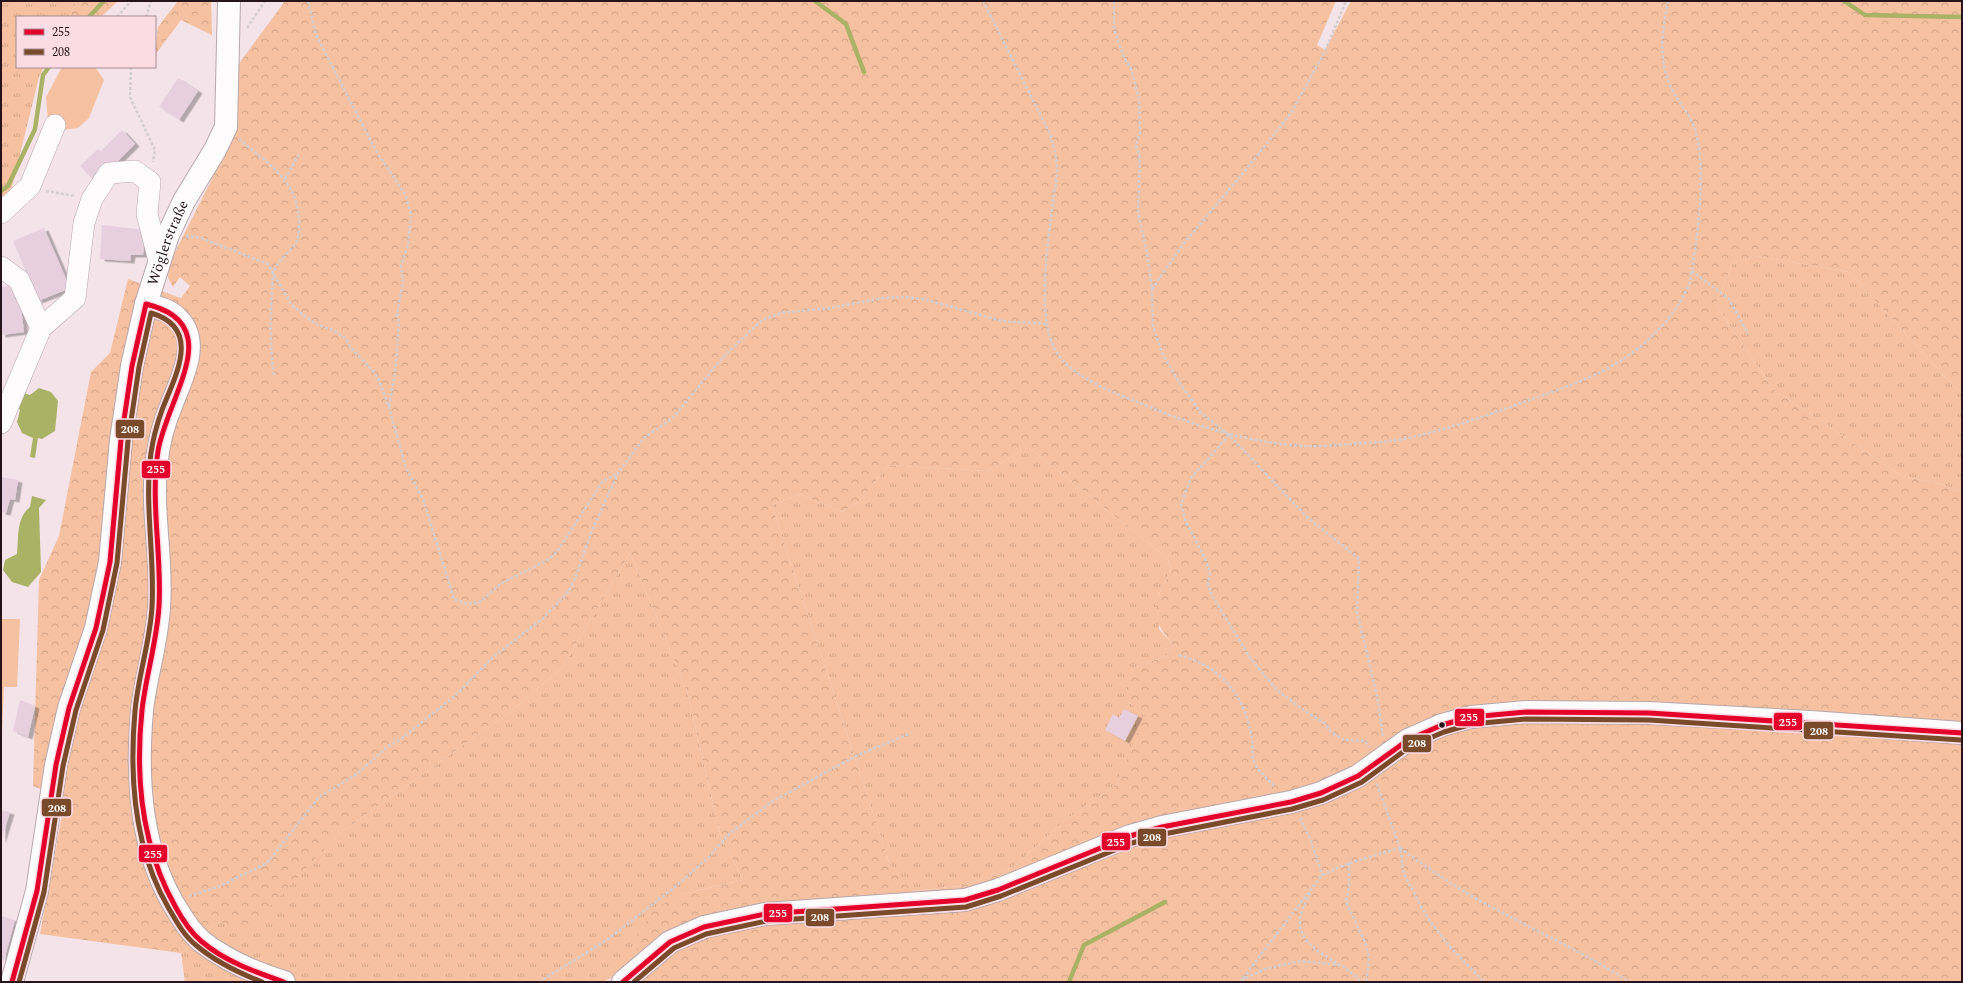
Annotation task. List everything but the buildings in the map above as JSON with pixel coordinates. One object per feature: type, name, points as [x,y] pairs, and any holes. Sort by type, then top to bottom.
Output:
[{"type":"main road","name":"Wöglerstraße","points":[[12,982],[37,891],[56,765],[69,708],[96,628],[110,562],[121,440],[132,366],[146,304],[168,235],[184,201],[215,150],[226,127],[229,1]]},
{"type":"main road","points":[[146,304],[162,309],[178,319],[186,331],[189,347],[184,374],[170,408],[157,458],[155,507],[160,565],[159,607],[142,709],[139,770],[144,824],[153,860],[172,902],[188,926],[200,940],[245,968],[284,982]]},
{"type":"main road","points":[[623,982],[670,942],[704,927],[764,914],[965,900],[998,890],[1130,836],[1162,827],[1291,802],[1341,785],[1378,762],[1408,740],[1442,725],[1471,717],[1526,712],[1649,713],[1810,722],[1962,733]]},
{"type":"lane","points":[[1,214],[30,186],[55,125]]},
{"type":"lane","points":[[1,423],[41,328],[75,298],[84,223],[92,199],[109,173],[135,171],[150,182],[147,214],[159,261]]},
{"type":"lane","points":[[1,267],[19,280],[41,328]]},
{"type":"path","points":[[118,16],[131,1]]},
{"type":"path","points":[[146,16],[151,1]]},
{"type":"path","points":[[308,1],[316,36],[375,149],[406,196],[411,215],[408,245],[401,266],[403,282],[397,314],[399,324],[395,373],[389,407]]},
{"type":"path","points":[[983,1],[1050,134],[1054,150],[1057,168],[1046,270],[1045,306],[1052,342],[1060,356],[1079,374],[1109,390],[1154,409],[1229,435],[1301,446],[1328,446],[1406,439],[1477,419],[1540,396],[1612,366],[1660,329],[1685,294],[1692,271],[1701,190],[1700,159],[1695,128],[1675,95],[1664,70],[1662,35],[1668,1]]},
{"type":"path","points":[[1114,1],[1114,29],[1123,55],[1132,71],[1139,100],[1140,132],[1136,146],[1140,158],[1138,212],[1147,253],[1152,289],[1153,325],[1162,353],[1179,382],[1201,413],[1229,435],[1307,517],[1359,559],[1357,612],[1377,696],[1378,762],[1400,848],[1404,874],[1427,917],[1450,947],[1484,982]]},
{"type":"path","points":[[1152,289],[1184,243],[1244,172],[1291,113],[1325,51],[1346,1]]},
{"type":"path","points":[[131,68],[130,97],[155,150],[150,182]]},
{"type":"path","points":[[226,127],[285,179],[295,195],[299,215],[299,232],[296,243],[282,258],[274,272],[271,325],[271,356],[274,376]]},
{"type":"path","points":[[285,179],[299,154]]},
{"type":"path","points":[[168,235],[201,238],[268,264],[274,272],[291,304],[303,315],[318,325],[333,330],[345,338],[350,348],[379,380],[389,407],[406,468],[423,499],[454,600],[467,604],[480,602],[500,584],[546,561],[557,552],[603,481],[618,473]]},
{"type":"path","points":[[1692,271],[1729,299],[1748,334]]},
{"type":"path","points":[[172,902],[218,887],[267,863],[319,797],[357,774],[387,747],[402,738],[455,696],[492,658],[542,619],[567,593],[574,581],[591,533],[618,473],[645,437],[673,418],[723,357],[762,320],[781,313],[830,308],[883,298],[904,297],[923,299],[1002,320],[1048,324]]},
{"type":"path","points":[[1229,435],[1190,478],[1181,504],[1186,522],[1205,558],[1210,572],[1208,583],[1211,594],[1250,658],[1277,690],[1324,723],[1331,732],[1344,740],[1364,740],[1378,762]]},
{"type":"path","points":[[1179,655],[1195,659],[1210,668],[1228,683],[1237,695],[1252,738],[1253,758],[1256,766],[1291,802],[1312,841],[1322,875]]},
{"type":"path","points":[[539,982],[607,940],[676,886],[709,857],[728,834],[773,801],[856,756],[911,733]]},
{"type":"path","points":[[1240,981],[1322,875],[1349,863],[1400,848]]},
{"type":"path","points":[[1400,848],[1443,878],[1476,898],[1601,963],[1630,982]]},
{"type":"path","points":[[1349,863],[1349,886],[1346,902],[1369,957],[1366,982]]},
{"type":"path","points":[[1311,890],[1300,919],[1302,932],[1309,944],[1318,953],[1341,965],[1362,982]]},
{"type":"path","points":[[1240,981],[1268,968],[1301,961],[1341,965]]},
{"type":"green space","points":[[1,1],[77,1],[70,16],[16,16],[16,68],[44,68],[39,77],[9,199],[1,195]]},
{"type":"green space","points":[[77,1],[118,1],[102,16],[70,16]]},
{"type":"green space","points":[[178,1],[211,1],[212,35],[181,20],[156,54],[158,27]]},
{"type":"green space","points":[[285,1],[1336,1],[1317,45],[1325,50],[1351,1],[1962,1],[1962,391],[1956,389],[1849,272],[1757,256],[1732,264],[1716,305],[1773,389],[1902,476],[1944,485],[1962,493],[1962,982],[638,982],[651,972],[634,944],[652,910],[683,894],[743,880],[720,834],[687,691],[630,553],[562,668],[507,714],[340,833],[249,929],[219,922],[181,953],[40,934],[65,799],[33,786],[39,580],[59,536],[91,372],[110,353],[128,279],[181,298],[190,286],[180,277],[173,287],[168,278],[169,264],[224,155],[239,93],[235,69]],"holes":[[[1022,450],[1032,450],[1168,559],[1171,570],[1157,600],[1156,616],[1164,634],[1173,645],[1168,655],[1134,668],[1124,693],[1128,702],[1145,715],[1116,785],[1064,821],[1009,871],[960,886],[912,891],[890,865],[772,505],[800,494],[842,512],[860,501],[888,465],[988,471]]]},
{"type":"green space","points":[[61,68],[96,68],[104,80],[89,118],[78,128],[61,130],[48,120],[46,97]]},
{"type":"green space","points":[[1757,256],[1849,272],[1956,389],[1962,391],[1962,493],[1944,485],[1902,476],[1773,389],[1716,305],[1732,264]]},
{"type":"green space","points":[[1022,450],[1032,450],[1168,559],[1171,570],[1159,594],[1159,629],[1173,645],[1168,655],[1134,668],[1128,702],[1146,715],[1116,785],[1064,821],[1009,871],[960,886],[911,891],[890,865],[772,505],[800,494],[842,512],[860,501],[888,465],[988,471]]},
{"type":"green space","points":[[630,553],[687,691],[720,834],[743,880],[683,894],[634,944],[640,952],[613,977],[603,982],[185,982],[181,953],[219,922],[249,928],[340,833],[507,714],[562,668]]},
{"type":"green space","points":[[1,619],[20,619],[17,687],[4,687],[1,754]]},
{"type":"shaded area","points":[[39,388],[51,392],[58,401],[55,431],[42,439],[38,438],[35,458],[30,457],[33,438],[22,433],[17,422],[20,410],[16,405],[21,392],[30,395]]},
{"type":"shaded area","points":[[32,496],[46,500],[39,508],[41,572],[28,587],[12,582],[3,570],[5,560],[17,554],[20,522],[30,507]]},
{"type":"waterway","points":[[90,16],[104,1]]},
{"type":"waterway","points":[[815,1],[846,24],[864,72]]},
{"type":"waterway","points":[[1844,1],[1865,15],[1962,17]]},
{"type":"waterway","points":[[1,191],[8,186],[35,129],[43,75],[48,68]]},
{"type":"waterway","points":[[1069,982],[1084,945],[1165,902]]},
{"type":"transit line","name":"255","points":[[146,304],[167,311],[178,320],[186,331],[189,351],[187,364],[161,438],[156,470],[155,490],[159,567],[159,606],[156,632],[142,710],[140,735],[141,786],[148,836],[164,883],[180,916],[193,934],[210,948],[230,960],[251,970],[284,982]]},
{"type":"transit line","name":"255","points":[[12,982],[37,891],[56,765],[69,708],[96,628],[110,562],[121,440],[132,366],[146,304]]},
{"type":"transit line","name":"208","points":[[19,982],[44,892],[63,766],[76,710],[103,630],[117,563],[128,441],[139,367],[151,313],[167,320],[176,330],[181,341],[181,354],[173,383],[158,421],[151,453],[149,472],[149,511],[153,588],[151,620],[139,685],[133,736],[136,812],[141,837],[157,884],[168,907],[184,933],[204,952],[236,971],[262,982]]},
{"type":"transit line","name":"255","points":[[623,982],[670,942],[704,927],[765,914],[965,900],[998,890],[1130,836],[1162,827],[1291,802],[1321,793],[1358,776],[1408,740],[1442,725],[1471,717],[1526,712],[1649,713],[1962,733]]},
{"type":"transit line","name":"208","points":[[634,982],[674,948],[706,934],[766,921],[966,907],[1001,896],[1132,843],[1164,834],[1292,809],[1323,800],[1362,782],[1411,746],[1444,732],[1472,724],[1526,719],[1649,720],[1961,740]]}]
